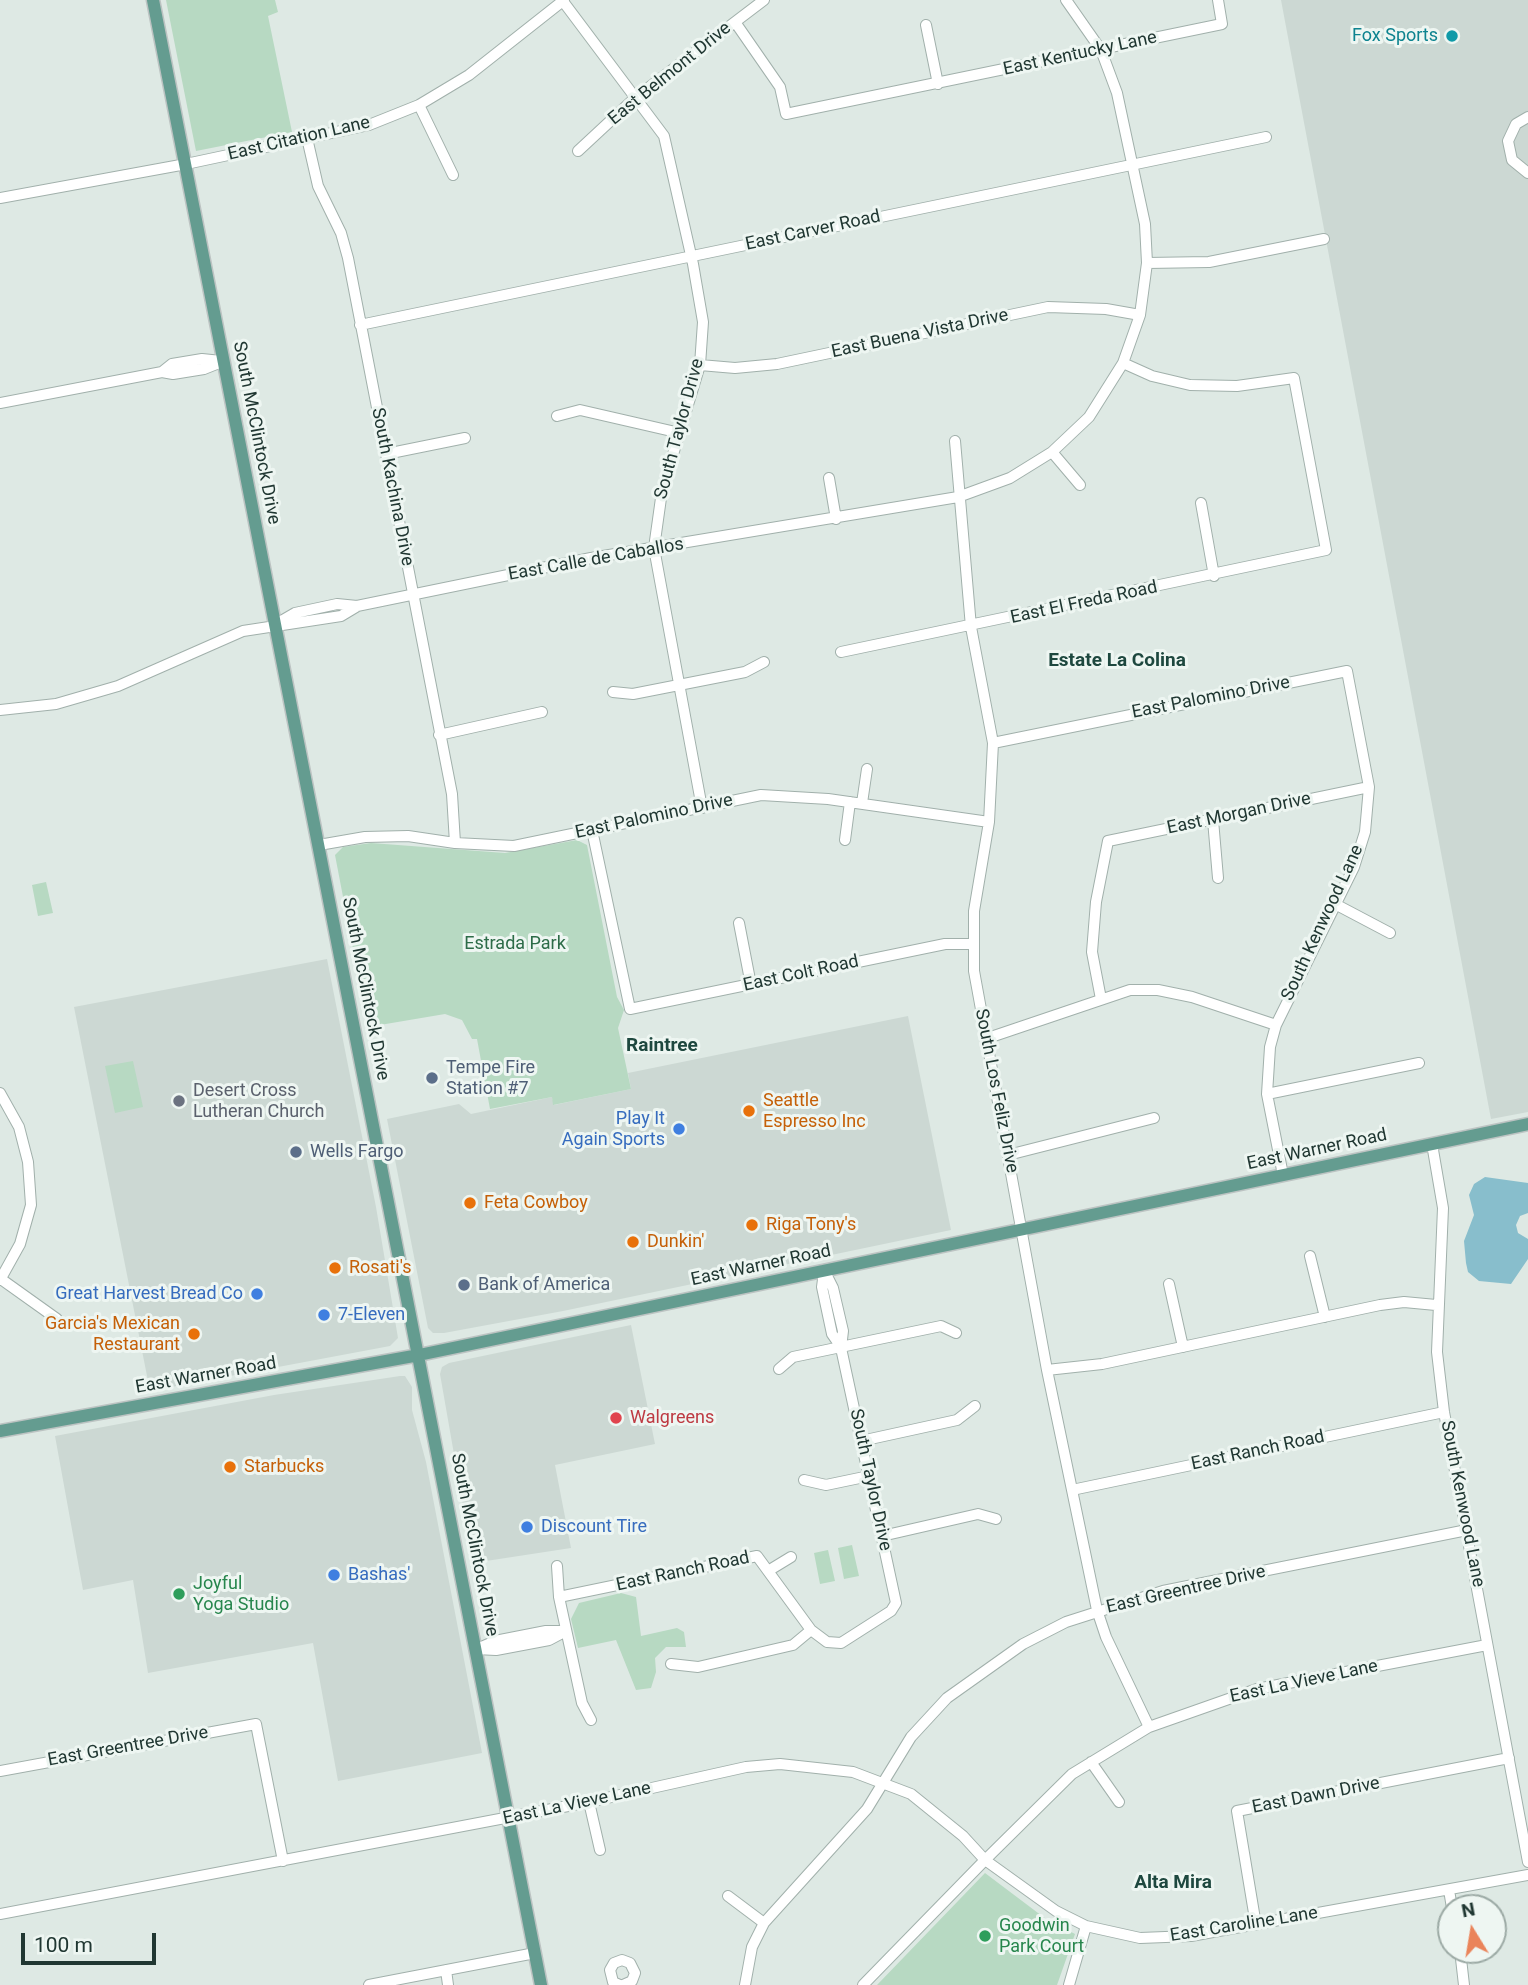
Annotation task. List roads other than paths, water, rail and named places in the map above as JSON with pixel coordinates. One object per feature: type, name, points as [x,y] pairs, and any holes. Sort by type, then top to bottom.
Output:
[{"type":"main road","name":"South McClintock Drive","points":[[153,0],[541,1985]]},
{"type":"main road","name":"East Warner Road","points":[[0,1431],[419,1355],[1528,1124]]},
{"type":"street","name":"East Citation Lane","points":[[0,198],[186,164],[369,125],[419,105],[469,75],[563,0]]},
{"type":"street","name":"South Taylor Drive","points":[[563,0],[664,136],[703,322],[700,365],[662,491],[654,548],[702,808]]},
{"type":"street","name":"East Belmont Drive","points":[[578,151],[635,98],[764,0]]},
{"type":"street","points":[[1066,0],[1101,50],[1117,93],[1132,163]]},
{"type":"street","name":"East Kentucky Lane","points":[[735,22],[780,87],[786,114],[938,85],[1222,24],[1218,0]]},
{"type":"street","points":[[926,26],[938,85]]},
{"type":"street","points":[[419,105],[453,175]]},
{"type":"street","points":[[1528,117],[1516,124],[1508,141],[1511,160],[1528,173]]},
{"type":"street","name":"East Carver Road","points":[[360,325],[1266,137]]},
{"type":"street","name":"South Kachina Drive","points":[[307,138],[318,186],[341,233],[348,258],[452,794],[456,843]]},
{"type":"street","name":"East Calle de Caballos","points":[[276,624],[295,612],[337,604],[357,606],[559,564],[958,497],[1010,478],[1052,452],[1089,417],[1123,363],[1140,315],[1147,263],[1145,224],[1132,163]]},
{"type":"street","points":[[1147,263],[1194,264],[1324,239]]},
{"type":"street","name":"East Buena Vista Drive","points":[[700,365],[735,368],[777,364],[1048,307],[1105,309],[1140,315]]},
{"type":"street","points":[[0,403],[162,372],[172,364],[182,362],[202,359],[224,361]]},
{"type":"street","name":"East El Freda Road","points":[[841,652],[971,627],[1326,550],[1294,377],[1237,386],[1190,385],[1152,376],[1123,363]]},
{"type":"street","points":[[557,416],[580,410],[680,433]]},
{"type":"street","points":[[386,454],[465,438]]},
{"type":"street","name":"South Los Feliz Drive","points":[[955,441],[971,627],[993,743],[989,822],[977,890],[972,944],[985,1039],[1047,1370],[1097,1610],[1106,1637],[1149,1727]]},
{"type":"street","points":[[1052,452],[1080,485]]},
{"type":"street","points":[[829,478],[836,519]]},
{"type":"street","points":[[1200,503],[1213,576]]},
{"type":"street","points":[[0,710],[56,704],[118,686],[228,637],[276,624]]},
{"type":"street","points":[[613,692],[633,694],[745,672],[764,662]]},
{"type":"street","name":"East Palomino Drive","points":[[993,743],[1347,671]]},
{"type":"street","name":"South Kenwood Lane","points":[[1283,1175],[1267,1094],[1270,1047],[1276,1025],[1354,867],[1365,832],[1369,787],[1347,671]]},
{"type":"street","points":[[439,735],[542,712]]},
{"type":"street","points":[[862,803],[867,769]]},
{"type":"street","name":"East Morgan Drive","points":[[1101,999],[1092,952],[1096,902],[1108,841],[1369,787]]},
{"type":"street","name":"East Palomino Drive","points":[[319,845],[365,838],[408,836],[456,843],[514,846],[761,795],[791,795],[862,803],[989,822]]},
{"type":"street","points":[[845,840],[850,802]]},
{"type":"street","points":[[1213,820],[1217,878]]},
{"type":"street","name":"East Colt Road","points":[[592,830],[630,1009],[945,944],[972,944]]},
{"type":"street","points":[[1335,904],[1390,933]]},
{"type":"street","points":[[739,923],[751,985]]},
{"type":"street","points":[[985,1039],[1130,990],[1158,990],[1192,997],[1276,1025]]},
{"type":"street","points":[[1267,1094],[1419,1063]]},
{"type":"street","points":[[0,1093],[19,1126],[28,1162],[31,1205],[20,1244],[1,1280],[58,1320]]},
{"type":"street","points":[[1008,1155],[1154,1118]]},
{"type":"street","name":"South Kenwood Lane","points":[[1432,1144],[1443,1208],[1436,1305],[1437,1352],[1444,1412],[1528,1862]]},
{"type":"street","points":[[1310,1256],[1325,1317]]},
{"type":"street","name":"South Taylor Drive","points":[[811,1630],[827,1642],[841,1643],[891,1611],[896,1603],[841,1348],[843,1331],[834,1288],[824,1270]]},
{"type":"street","points":[[1169,1284],[1183,1347]]},
{"type":"street","points":[[1047,1370],[1102,1364],[1404,1302],[1436,1305]]},
{"type":"street","points":[[779,1369],[793,1357],[941,1326],[956,1333]]},
{"type":"street","points":[[861,1441],[957,1420],[975,1406]]},
{"type":"street","name":"East Ranch Road","points":[[1072,1490],[1444,1412]]},
{"type":"street","points":[[804,1480],[826,1485],[869,1476]]},
{"type":"street","points":[[882,1536],[978,1514],[996,1519]]},
{"type":"street","name":"East Greentree Drive","points":[[883,1782],[911,1737],[947,1698],[1023,1644],[1066,1622],[1163,1591],[1467,1530]]},
{"type":"street","name":"East Ranch Road","points":[[559,1597],[757,1556],[811,1630]]},
{"type":"street","points":[[768,1571],[791,1557]]},
{"type":"street","points":[[557,1566],[559,1597],[566,1631],[582,1703],[591,1720]]},
{"type":"street","points":[[476,1649],[495,1641],[546,1630],[566,1631]]},
{"type":"street","points":[[671,1664],[698,1667],[793,1646],[811,1630]]},
{"type":"street","name":"East La Vieve Lane","points":[[0,1914],[509,1818],[746,1767],[780,1764],[824,1767],[883,1782],[911,1794],[985,1860],[1072,1774],[1149,1727],[1257,1689],[1487,1645]]},
{"type":"street","name":"East Greentree Drive","points":[[0,1771],[256,1724],[283,1861]]},
{"type":"street","name":"East Dawn Drive","points":[[1256,1925],[1237,1811],[1509,1758]]},
{"type":"street","points":[[1091,1762],[1119,1802]]},
{"type":"street","points":[[745,1985],[752,1947],[764,1923],[867,1809],[883,1782]]},
{"type":"street","points":[[589,1802],[600,1850]]},
{"type":"street","points":[[863,1985],[985,1860]]},
{"type":"street","name":"East Caroline Lane","points":[[985,1860],[1056,1912],[1086,1926],[1140,1938],[1191,1936],[1528,1875]]},
{"type":"street","points":[[1449,1890],[1450,1894]]},
{"type":"street","points":[[728,1896],[764,1923]]},
{"type":"street","points":[[1069,1985],[1086,1926]]},
{"type":"street","points":[[369,1985],[535,1953]]},
{"type":"street","points":[[1462,1964],[1464,1985]]},
{"type":"street","points":[[446,1970],[448,1985]]},
{"type":"water","points":[[1485,1177],[1528,1183],[1528,1213],[1520,1216],[1516,1225],[1518,1233],[1528,1239],[1528,1259],[1511,1284],[1479,1281],[1468,1272],[1464,1241],[1474,1215],[1469,1195],[1474,1184]]},
{"type":"place","name":"Fox Sports","points":[[1452,36]]},
{"type":"place","name":"Tempe Fire Station #7","points":[[432,1078]]},
{"type":"place","name":"Desert Cross Lutheran Church","points":[[179,1101]]},
{"type":"place","name":"Seattle Espresso Inc","points":[[749,1111]]},
{"type":"place","name":"Play It Again Sports","points":[[679,1129]]},
{"type":"place","name":"Wells Fargo","points":[[296,1152]]},
{"type":"place","name":"Feta Cowboy","points":[[470,1203]]},
{"type":"place","name":"Riga Tony's","points":[[752,1225]]},
{"type":"place","name":"Dunkin'","points":[[633,1242]]},
{"type":"place","name":"Rosati's","points":[[335,1268]]},
{"type":"place","name":"Bank of America","points":[[464,1285]]},
{"type":"place","name":"Great Harvest Bread Co","points":[[257,1294]]},
{"type":"place","name":"7-Eleven","points":[[324,1315]]},
{"type":"place","name":"Garcia's Mexican Restaurant","points":[[194,1334]]},
{"type":"place","name":"Walgreens","points":[[616,1418]]},
{"type":"place","name":"Starbucks","points":[[230,1467]]},
{"type":"place","name":"Discount Tire","points":[[527,1527]]},
{"type":"place","name":"Bashas'","points":[[334,1575]]},
{"type":"place","name":"Joyful Yoga Studio","points":[[179,1594]]},
{"type":"place","name":"Goodwin Park Court","points":[[985,1936]]},
{"type":"district","name":"Estate La Colina","points":[[1117,661]]},
{"type":"district","name":"Raintree","points":[[662,1046]]},
{"type":"district","name":"Alta Mira","points":[[1173,1883]]},
{"type":"park label","name":"Estrada Park","points":[[515,944]]}]
